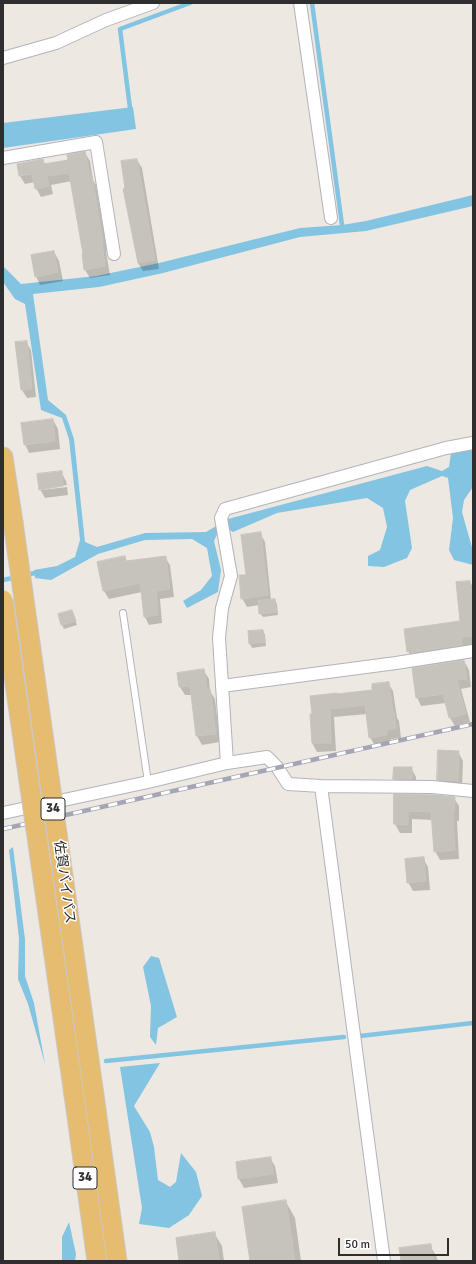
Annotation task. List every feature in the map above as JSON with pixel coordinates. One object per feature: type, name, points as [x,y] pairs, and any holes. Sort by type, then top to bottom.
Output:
[{"type":"highway","name":"佐賀バイパス","points":[[3,457],[117,1261]]},
{"type":"highway","name":"佐賀バイパス","points":[[3,600],[97,1261]]},
{"type":"street","points":[[3,58],[56,43],[106,20],[152,3]]},
{"type":"street","points":[[300,3],[331,218]]},
{"type":"street","points":[[3,158],[96,142],[114,254]]},
{"type":"street","points":[[227,763],[219,638],[222,608],[231,576],[221,518],[225,509],[446,448],[473,444]]},
{"type":"street","points":[[222,686],[396,663],[473,651]]},
{"type":"street","points":[[3,813],[148,782],[227,763],[267,757],[277,767],[288,784],[321,786],[432,787],[473,791]]},
{"type":"street","points":[[321,786],[384,1261]]},
{"type":"lane","points":[[123,613],[148,782]]},
{"type":"water","points":[[133,107],[136,129],[3,148],[3,123]]},
{"type":"water","points":[[473,195],[473,206],[366,231],[300,237],[163,273],[99,287],[33,294],[48,400],[66,415],[74,439],[85,542],[97,547],[145,533],[206,532],[228,519],[427,466],[442,471],[449,467],[451,453],[473,450],[473,487],[464,500],[462,512],[473,551],[473,565],[454,560],[449,550],[453,518],[448,478],[442,476],[410,490],[405,501],[412,548],[407,558],[384,567],[368,566],[368,556],[380,550],[387,527],[383,508],[367,498],[277,513],[233,532],[228,529],[218,532],[214,541],[221,570],[218,592],[187,608],[183,601],[201,590],[212,576],[207,548],[192,539],[145,540],[98,554],[51,580],[35,578],[34,570],[57,566],[75,557],[80,540],[69,439],[62,418],[41,410],[25,304],[15,299],[3,282],[3,266],[21,284],[96,276],[159,263],[300,228],[342,225],[366,221]]},
{"type":"water","points":[[13,847],[25,939],[25,976],[34,1003],[45,1064],[28,1004],[18,979],[19,939],[9,850]]},
{"type":"water","points":[[151,956],[159,958],[177,1017],[158,1028],[156,1045],[150,1037],[151,1006],[143,967]]},
{"type":"water","points":[[160,1063],[134,1106],[150,1132],[154,1147],[158,1180],[170,1187],[176,1182],[181,1153],[196,1172],[202,1196],[189,1215],[169,1228],[139,1224],[142,1208],[120,1067]]},
{"type":"water","points":[[69,1222],[76,1254],[75,1261],[62,1261],[62,1237]]},
{"type":"building","points":[[85,151],[90,176],[92,176],[103,242],[105,266],[84,270],[83,254],[69,173],[47,176],[49,186],[35,189],[32,174],[19,176],[17,164],[43,159],[44,164],[68,160],[67,155]]},
{"type":"building","points":[[137,159],[155,260],[138,263],[123,189],[125,188],[121,161]]},
{"type":"building","points":[[54,251],[58,272],[35,277],[31,255]]},
{"type":"building","points":[[27,341],[32,389],[21,390],[15,342]]},
{"type":"building","points":[[53,419],[55,441],[24,445],[21,423]]},
{"type":"building","points":[[62,471],[63,486],[39,490],[37,474]]},
{"type":"building","points":[[261,532],[268,595],[241,599],[239,575],[246,575],[241,535]]},
{"type":"building","points":[[125,556],[126,561],[166,556],[170,589],[156,591],[158,615],[144,617],[140,583],[103,591],[97,562]]},
{"type":"building","points":[[470,581],[473,602],[473,636],[462,637],[462,645],[411,653],[410,651],[407,652],[404,629],[460,621],[456,582]]},
{"type":"building","points":[[275,599],[277,612],[259,614],[258,601]]},
{"type":"building","points":[[72,610],[76,621],[61,625],[58,614]]},
{"type":"building","points":[[263,630],[265,642],[249,644],[248,631]]},
{"type":"building","points":[[464,660],[467,679],[457,680],[466,714],[449,718],[443,694],[416,698],[412,668]]},
{"type":"building","points":[[204,669],[207,690],[210,689],[216,734],[196,736],[190,686],[179,687],[177,673]]},
{"type":"building","points":[[389,682],[396,729],[386,730],[387,735],[369,738],[365,705],[330,709],[331,743],[312,743],[310,714],[312,714],[310,696],[372,690],[372,684]]},
{"type":"building","points":[[438,750],[459,751],[458,781],[437,780]]},
{"type":"building","points":[[394,767],[412,767],[412,779],[393,779]]},
{"type":"building","points":[[394,794],[455,797],[453,813],[455,850],[434,852],[431,812],[408,811],[408,825],[394,824]]},
{"type":"building","points":[[424,857],[426,881],[407,883],[405,859]]},
{"type":"building","points":[[271,1157],[273,1174],[238,1179],[236,1162]]},
{"type":"building","points":[[286,1200],[295,1261],[250,1261],[242,1207]]},
{"type":"building","points":[[215,1232],[219,1261],[179,1261],[176,1238]]},
{"type":"building","points":[[431,1244],[433,1261],[401,1261],[399,1248]]},
{"type":"waterway","points":[[130,108],[120,29],[190,3]]},
{"type":"waterway","points":[[312,3],[342,225]]},
{"type":"waterway","points":[[25,575],[35,573]]},
{"type":"waterway","points":[[3,580],[17,577]]},
{"type":"waterway","points":[[360,1036],[473,1023]]},
{"type":"waterway","points":[[106,1061],[344,1037]]},
{"type":"railway","points":[[3,829],[473,724]]}]
